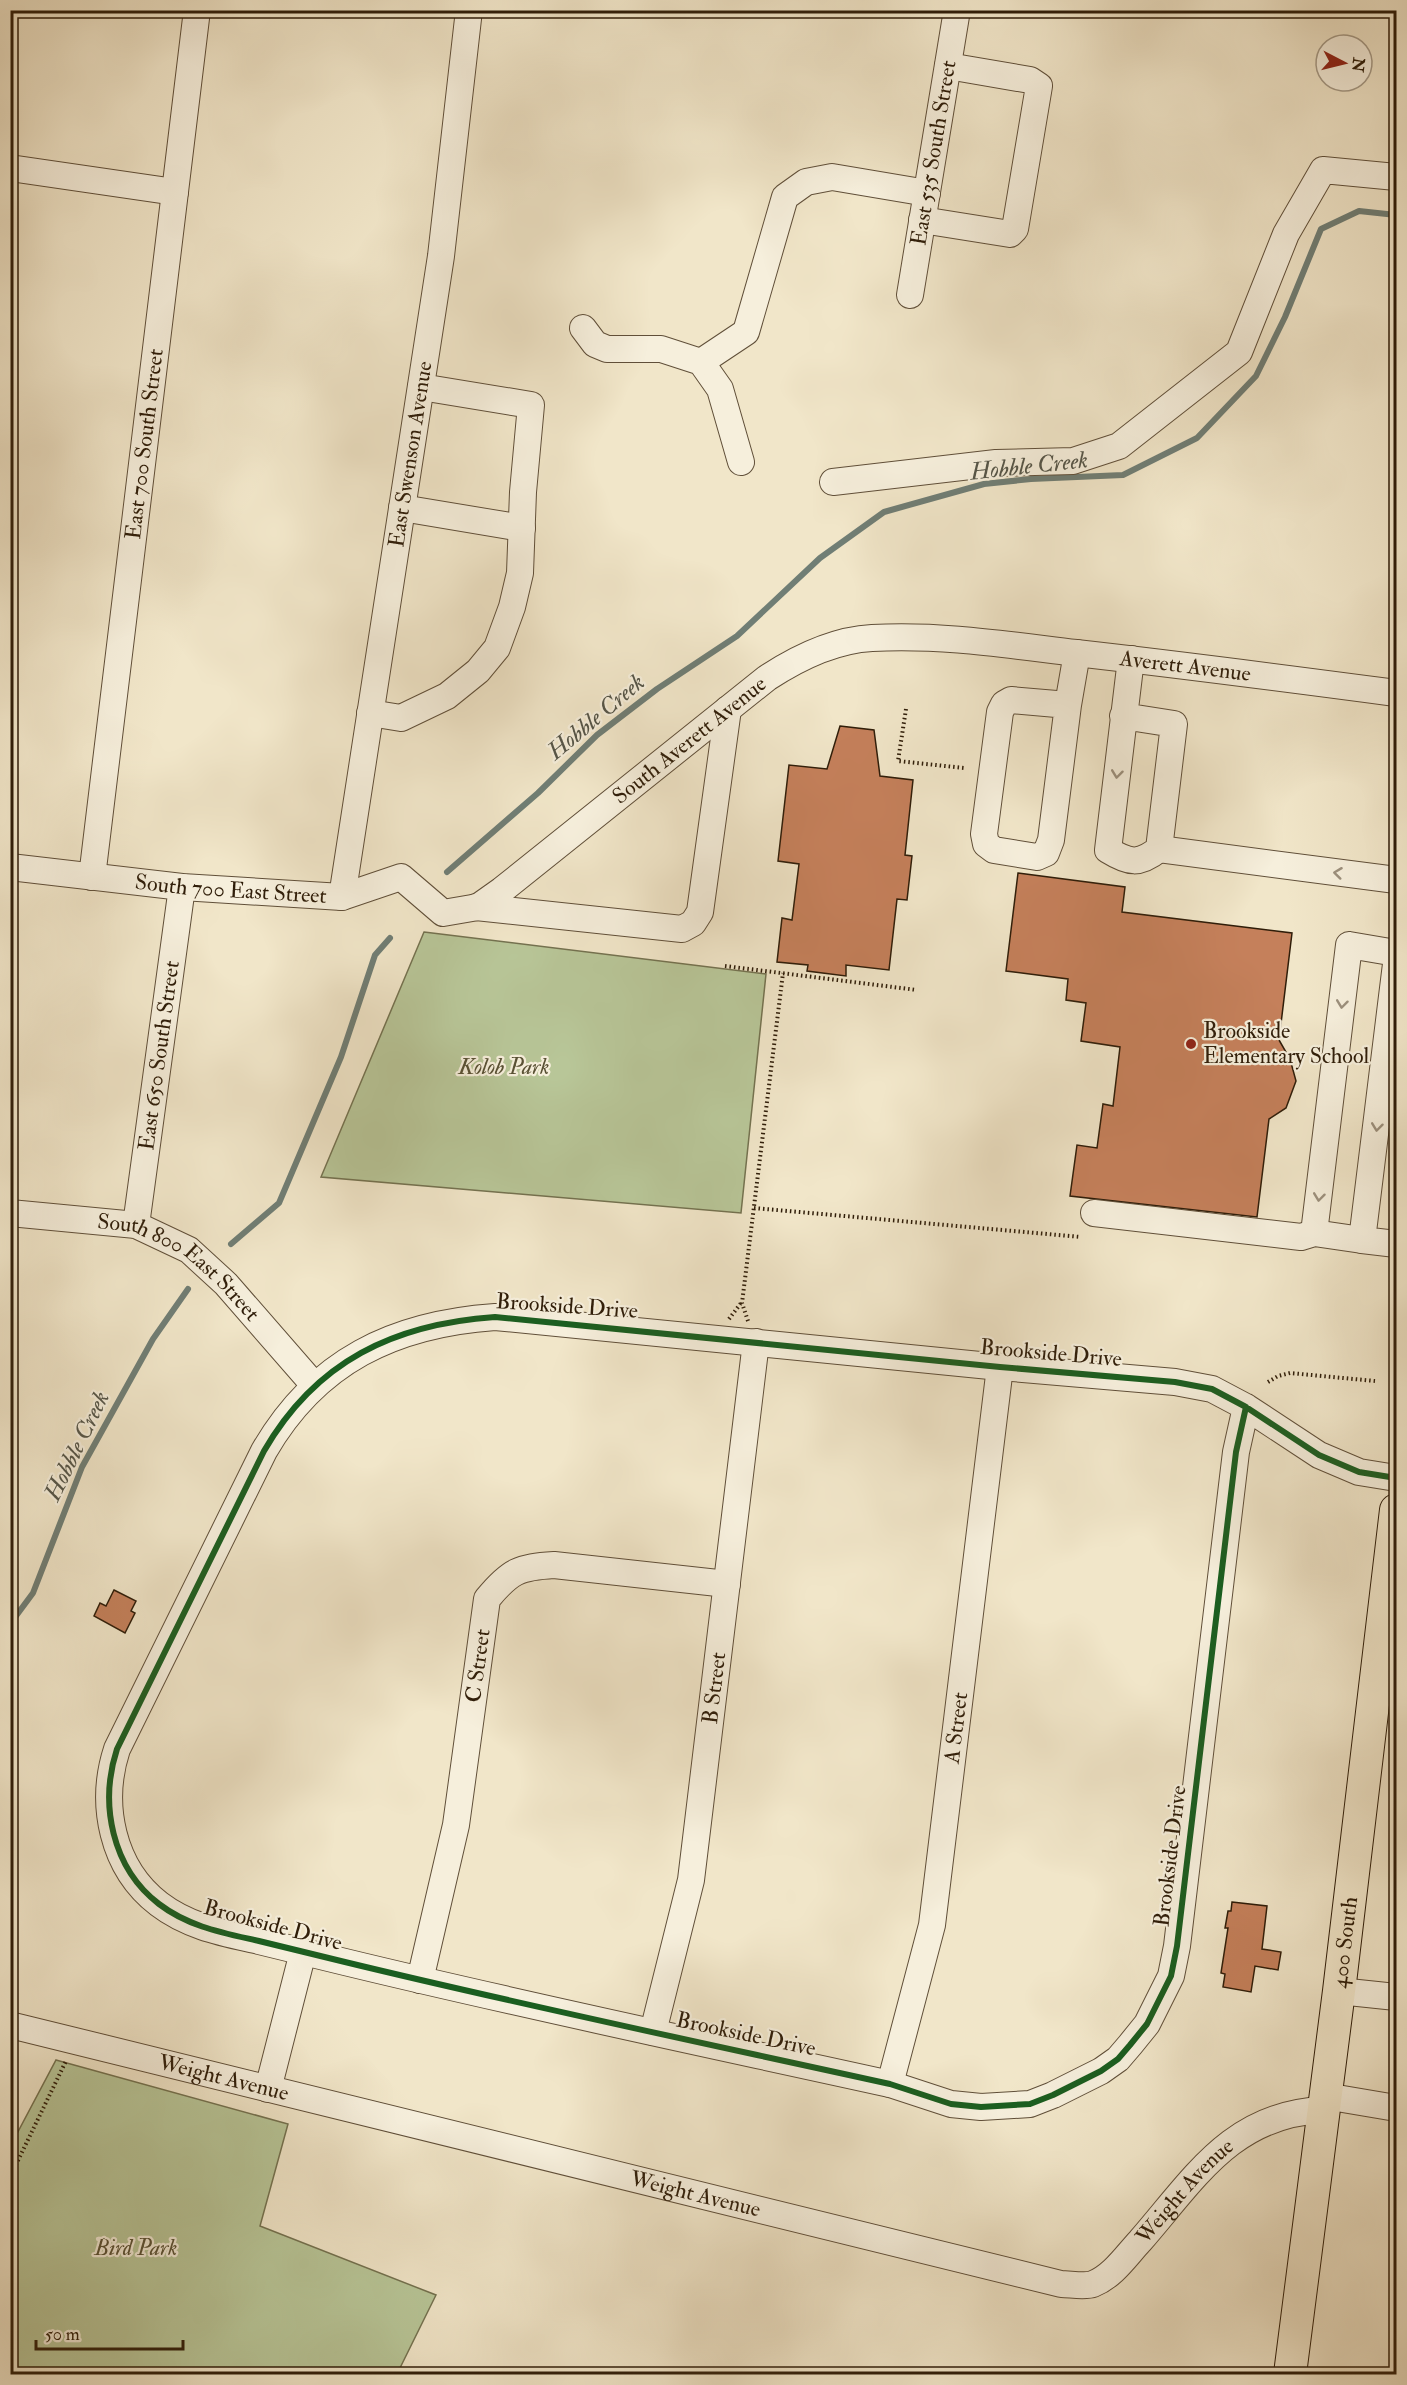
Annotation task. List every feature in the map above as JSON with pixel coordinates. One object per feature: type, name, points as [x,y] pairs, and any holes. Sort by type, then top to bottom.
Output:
[{"type":"main road","name":"400 South","points":[[1290,2374],[1340,1991],[1396,1510]]},
{"type":"street","name":"East 700 South Street","points":[[92,877],[197,10]]},
{"type":"street","name":"East Swenson Avenue","points":[[342,897],[441,256],[469,10]]},
{"type":"street","name":"East 535 South Street","points":[[910,295],[957,10]]},
{"type":"street","points":[[922,220],[1010,234],[1016,229],[1039,86],[1030,80],[948,66]]},
{"type":"street","points":[[10,168],[175,192]]},
{"type":"street","points":[[833,482],[996,464],[1073,461],[1119,446],[1239,352],[1286,234],[1323,170],[1396,177]]},
{"type":"street","points":[[701,362],[746,332],[785,197],[806,182],[832,177],[927,193]]},
{"type":"street","points":[[583,328],[595,344],[607,349],[661,349],[701,362],[720,389],[741,462]]},
{"type":"street","points":[[370,713],[401,718],[447,696],[478,671],[497,648],[512,607],[520,573],[531,405],[421,387]]},
{"type":"street","points":[[402,508],[522,528]]},
{"type":"street","name":"South Averett Avenue","points":[[437,907],[443,913],[476,907],[502,890],[728,709],[791,662],[844,642],[872,638],[973,640]]},
{"type":"street","name":"Averett Avenue","points":[[973,640],[1396,693]]},
{"type":"street","points":[[1068,705],[1011,700],[1004,704],[1000,712],[984,834],[986,844],[994,850],[1037,857],[1046,853],[1051,840],[1077,653]]},
{"type":"street","points":[[1123,716],[1174,724],[1159,849],[1148,858],[1134,862],[1121,858],[1108,850],[1123,716],[1131,659]]},
{"type":"street","points":[[476,907],[682,929],[693,923],[700,912],[728,709]]},
{"type":"street","points":[[1159,849],[1396,880]]},
{"type":"street","name":"South 700 East Street","points":[[10,867],[182,887],[342,897],[401,877],[437,907]]},
{"type":"street","name":"East 650 South Street","points":[[136,1225],[182,887]]},
{"type":"street","points":[[1314,1233],[1349,945],[1396,952]]},
{"type":"street","points":[[1362,1240],[1396,964]]},
{"type":"street","name":"South 800 East Street","points":[[10,1213],[136,1225],[189,1250],[226,1284],[314,1385]]},
{"type":"street","points":[[1094,1213],[1301,1237],[1314,1233],[1396,1244]]},
{"type":"street","name":"Brookside Drive","points":[[1246,1407],[1236,1452],[1177,1946],[1171,1976],[1147,2024],[1118,2059],[1101,2071],[1030,2104],[981,2107],[951,2104],[890,2084],[420,1980],[208,1929],[174,1914],[158,1903],[132,1876],[122,1859],[111,1824],[108,1786],[117,1749],[264,1451],[273,1436],[314,1385],[346,1361],[410,1331],[474,1319],[506,1318],[753,1333],[1000,1367],[1175,1382],[1212,1389],[1246,1407],[1319,1455],[1359,1472],[1396,1478]]},
{"type":"street","name":"B Street","points":[[653,2032],[691,1881],[727,1584],[753,1333]]},
{"type":"street","name":"A Street","points":[[890,2084],[932,1925],[1000,1367]]},
{"type":"street","name":"C Street","points":[[420,1980],[456,1825],[488,1599],[504,1578],[528,1567],[554,1565],[727,1584]]},
{"type":"street","points":[[268,2089],[303,1952]]},
{"type":"street","points":[[1340,1991],[1396,1997]]},
{"type":"street","name":"Weight Avenue","points":[[10,2025],[1061,2284],[1092,2285],[1114,2271],[1214,2156],[1246,2131],[1283,2115],[1324,2103],[1396,2108]]},
{"type":"path","points":[[906,709],[898,761],[964,768]]},
{"type":"path","points":[[725,966],[917,990]]},
{"type":"path","points":[[753,1333],[742,1303],[783,974]]},
{"type":"path","points":[[754,1208],[1081,1237]]},
{"type":"path","points":[[726,1321],[742,1303]]},
{"type":"path","points":[[1268,1382],[1290,1373],[1375,1381]]},
{"type":"path","points":[[10,2176],[66,2060]]},
{"type":"green space","name":"Kolob Park","points":[[424,932],[766,974],[741,1213],[321,1177]]},
{"type":"green space","name":"Bird Park","points":[[56,2060],[288,2124],[260,2226],[436,2295],[397,2374],[11,2374],[11,2145]]},
{"type":"building","points":[[840,726],[874,730],[880,776],[913,780],[905,855],[912,856],[907,900],[897,899],[889,970],[846,965],[846,976],[807,971],[808,965],[777,962],[782,918],[792,920],[799,864],[778,861],[789,765],[827,769]]},
{"type":"building","name":"Brookside Elementary School","points":[[1018,873],[1125,887],[1122,912],[1292,933],[1279,1040],[1290,1059],[1296,1081],[1286,1108],[1269,1119],[1257,1217],[1070,1196],[1077,1145],[1097,1148],[1103,1104],[1113,1106],[1120,1047],[1081,1041],[1086,1003],[1066,1000],[1068,979],[1006,971]]},
{"type":"building","points":[[114,1590],[136,1601],[131,1611],[135,1613],[125,1633],[94,1616],[100,1603],[106,1606]]},
{"type":"building","points":[[1232,1902],[1267,1906],[1262,1949],[1281,1952],[1278,1970],[1255,1966],[1251,1992],[1223,1987],[1225,1974],[1221,1973],[1228,1928],[1225,1928]]},
{"type":"waterway","name":"Hobble Creek","points":[[447,872],[538,793],[597,735],[657,689],[737,636],[820,558],[884,512],[984,484],[1031,479],[1123,475],[1197,438],[1256,376],[1285,317],[1321,229],[1359,211],[1396,215]]},
{"type":"waterway","name":"Hobble Creek","points":[[231,1244],[279,1203],[341,1057],[375,955],[390,938]]},
{"type":"waterway","name":"Hobble Creek","points":[[10,1624],[33,1593],[82,1467],[153,1339],[188,1289]]},
{"type":"cycle path","points":[[1246,1407],[1236,1452],[1177,1946],[1171,1976],[1147,2024],[1118,2059],[1101,2071],[1053,2095],[1030,2104],[981,2107],[951,2104],[890,2084],[481,1994],[220,1932],[195,1924],[159,1904],[143,1889],[120,1854],[110,1813],[109,1791],[117,1749],[264,1451],[285,1420],[308,1393],[333,1371],[361,1353],[391,1339],[424,1328],[495,1317],[1175,1382],[1212,1389],[1246,1407],[1319,1455],[1359,1472],[1396,1478]]},
{"type":"place","name":"Brookside Elementary School","points":[[1191,1044]]}]
